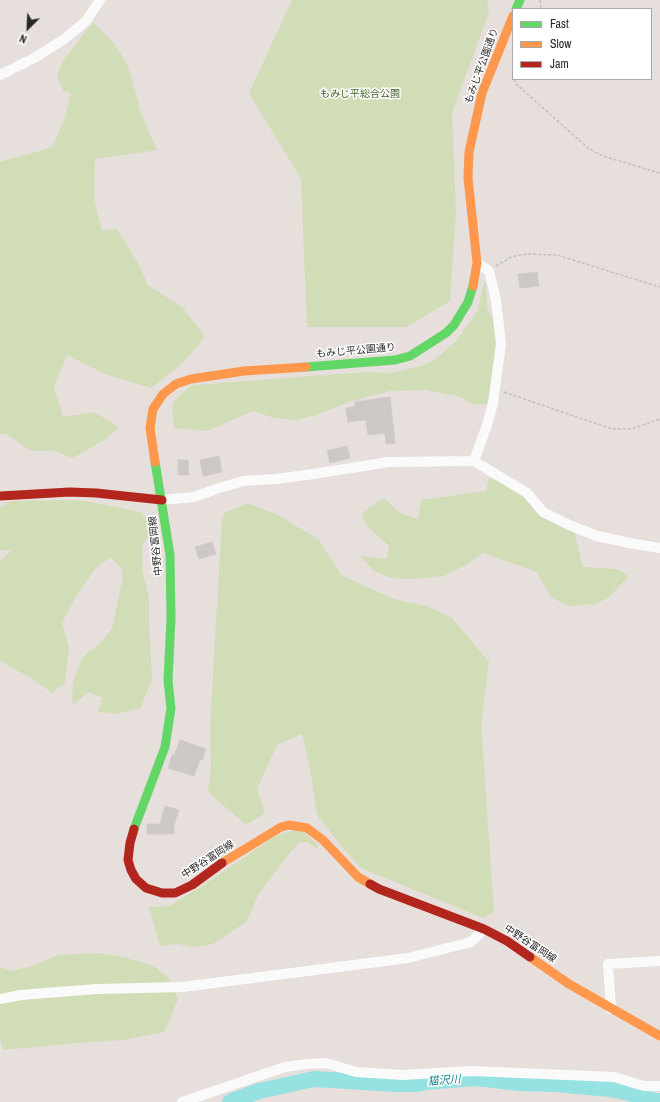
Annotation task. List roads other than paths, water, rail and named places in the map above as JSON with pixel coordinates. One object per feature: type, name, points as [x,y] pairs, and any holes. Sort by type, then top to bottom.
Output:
[{"type":"main road","name":"もみじ平公園通り","points":[[162,500],[150,428],[153,409],[163,394],[176,384],[191,379],[244,371],[395,360],[410,356],[446,333],[454,325],[468,302],[474,284],[477,263],[468,178],[469,152],[474,125],[482,93],[512,18]]},
{"type":"main road","points":[[0,496],[70,492],[96,493],[162,500]]},
{"type":"main road","name":"中野谷富岡線","points":[[162,500],[170,555],[171,618],[168,681],[170,708],[165,747],[133,831],[130,843],[128,860],[136,879],[146,888],[162,893],[175,893],[192,885],[227,860],[280,827],[289,825],[307,828],[323,840],[358,877],[379,889],[484,929],[507,941],[570,984],[660,1036]]},
{"type":"street","points":[[0,75],[34,58],[63,40],[86,21],[100,0]]},
{"type":"street","points":[[474,461],[493,403],[501,344],[496,300],[489,271],[477,263]]},
{"type":"street","points":[[162,500],[194,497],[243,481],[276,479],[389,462],[474,461],[527,493],[544,512],[567,524],[596,536],[660,548]]},
{"type":"street","points":[[0,998],[96,989],[183,987],[408,958],[471,942],[484,929]]},
{"type":"street","points":[[611,1009],[608,964],[660,961]]},
{"type":"street","points":[[182,1102],[285,1067],[326,1063],[356,1072],[403,1075],[472,1071],[614,1077],[644,1086],[660,1086]]},
{"type":"waterway","name":"猫沢川","points":[[230,1102],[259,1091],[314,1079],[418,1084],[425,1082],[476,1078],[519,1083],[556,1084],[610,1089],[660,1101]]},
{"type":"park label","name":"もみじ平総合公園","points":[[360,94]]}]
